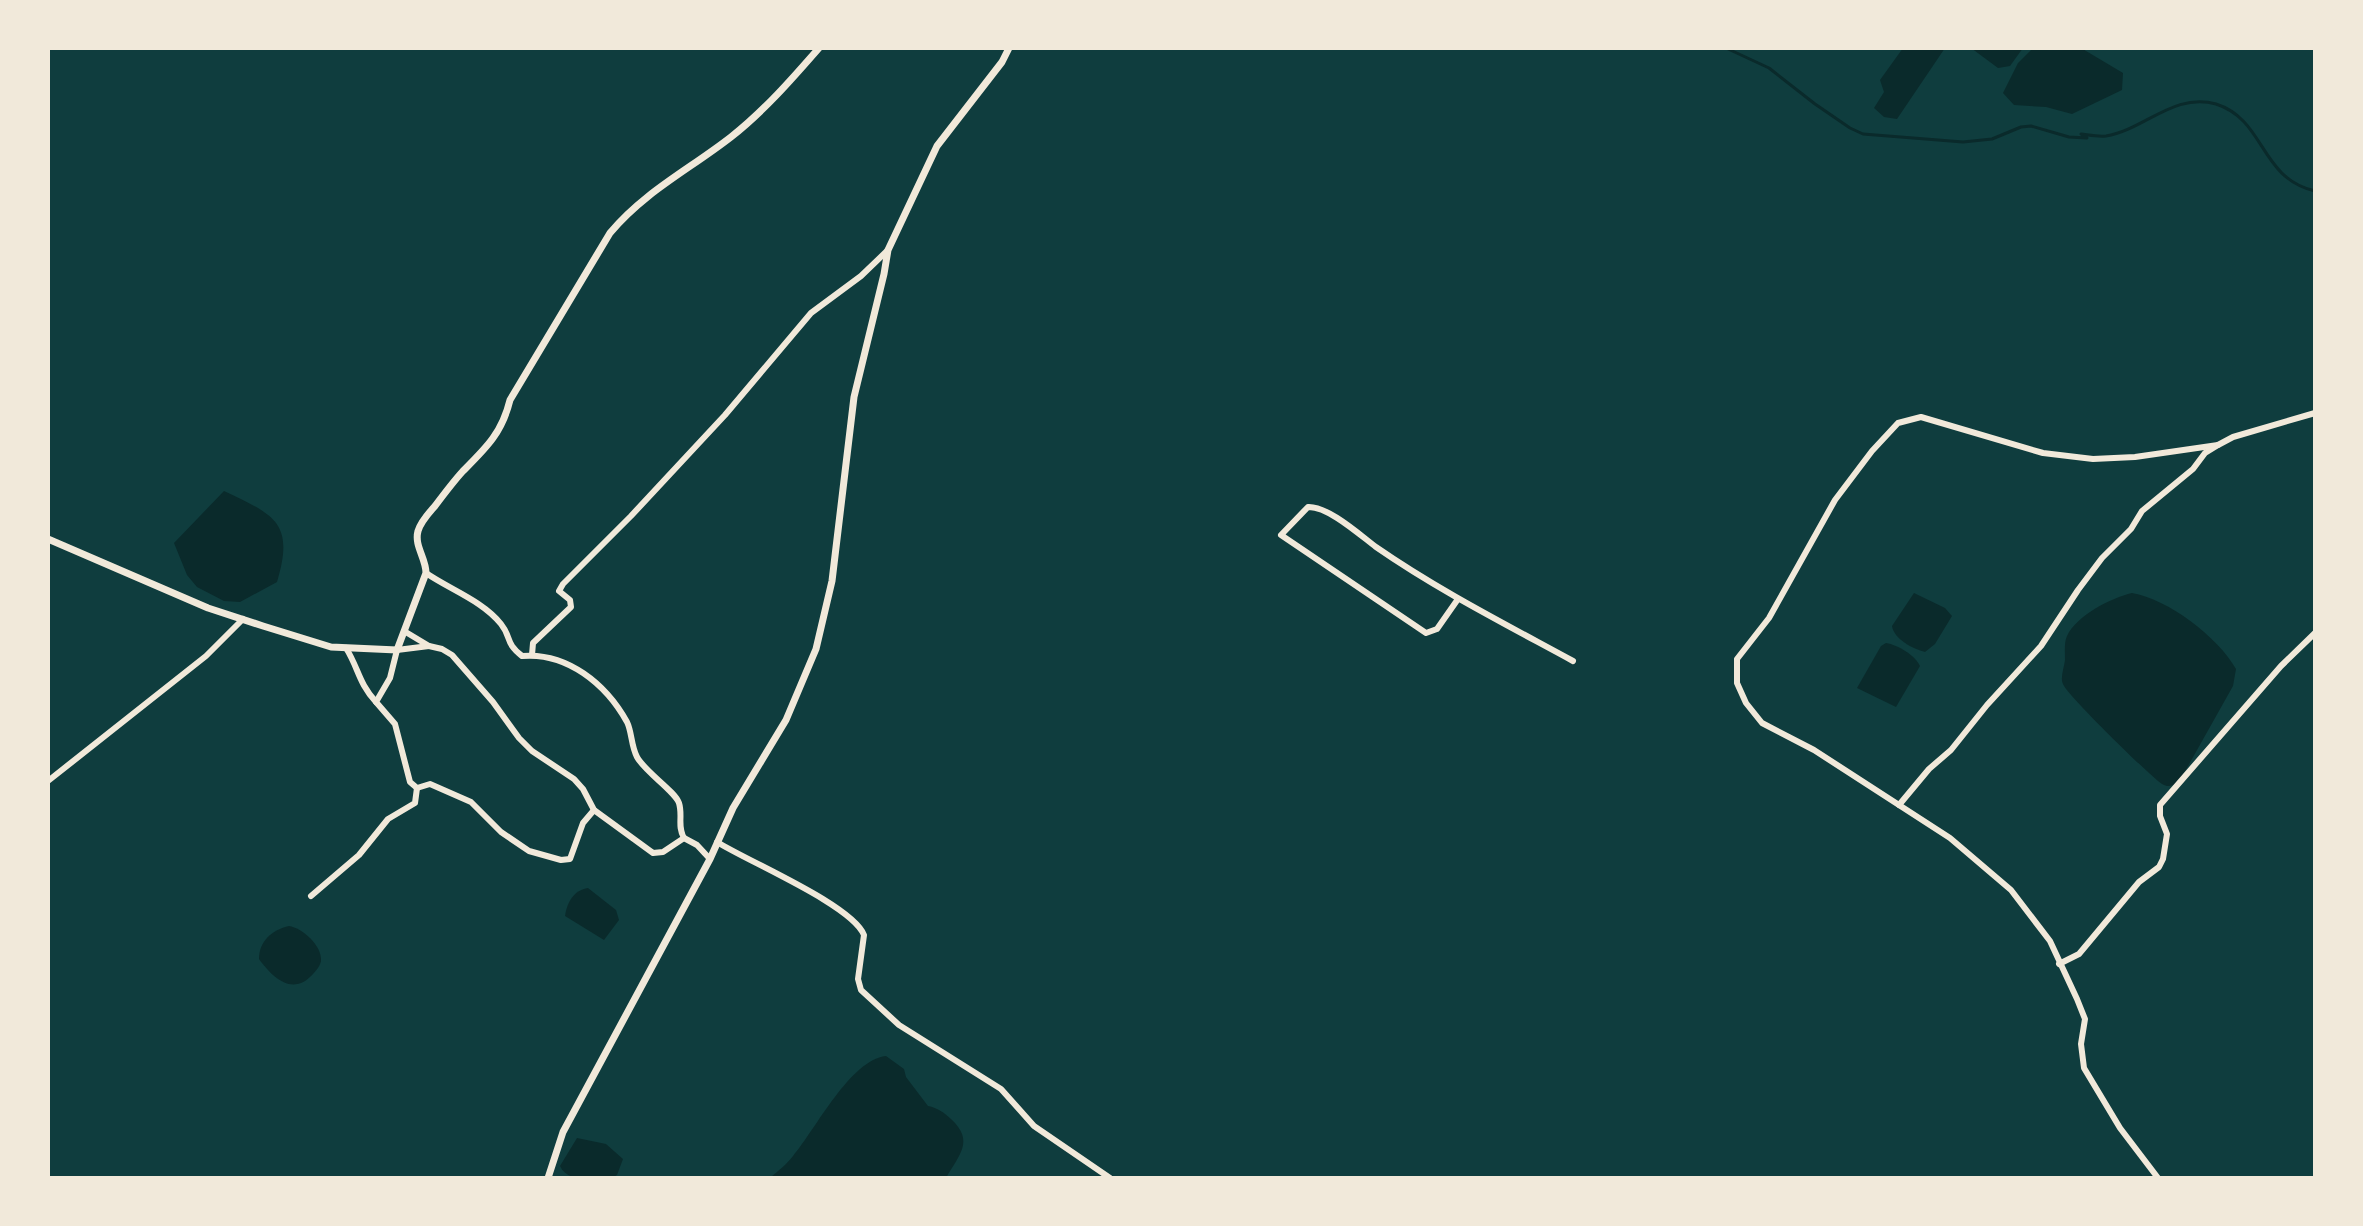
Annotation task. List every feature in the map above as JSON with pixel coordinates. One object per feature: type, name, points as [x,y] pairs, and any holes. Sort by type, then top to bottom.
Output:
[{"type":"street","points":[[376,702],[390,678],[397,650],[426,573],[425,559],[416,543],[418,529],[498,432],[510,400],[610,233],[631,209],[731,137],[756,115],[819,48]]},
{"type":"street","points":[[548,1178],[563,1132],[710,859],[733,808],[786,720],[816,649],[832,581],[854,397],[888,250],[937,146],[1002,62],[1009,48]]},
{"type":"street","points":[[532,655],[533,643],[571,607],[570,600],[559,591],[563,584],[698,444],[811,313],[861,276],[888,250]]},
{"type":"street","points":[[1899,805],[2041,646],[2078,590],[2102,558],[2131,529],[2142,511],[2193,469],[2205,453],[2218,445],[2233,437],[2315,413]]},
{"type":"street","points":[[2158,1178],[2120,1128],[2084,1068],[2081,1044],[2085,1019],[2050,941],[2011,890],[1950,838],[1814,750],[1762,723],[1746,703],[1735,673],[1737,659],[1769,618],[1835,500],[1898,423],[1921,417],[2043,453],[2093,459],[2135,457],[2218,445]]},
{"type":"street","points":[[1458,599],[1437,629],[1426,633],[1281,535],[1308,507],[1323,510],[1458,599],[1573,661]]},
{"type":"street","points":[[48,539],[208,608],[331,647],[397,650],[429,646]]},
{"type":"street","points":[[426,573],[479,605],[500,623],[509,646],[522,656],[567,662],[603,690],[629,725],[637,759],[659,784],[676,797],[680,805],[679,830],[684,838],[697,845],[710,859]]},
{"type":"street","points":[[48,781],[206,656],[243,619]]},
{"type":"street","points":[[404,631],[452,655],[519,738],[532,751],[574,779],[594,810],[653,853],[663,852],[684,838]]},
{"type":"street","points":[[2059,964],[2079,954],[2139,882],[2159,867],[2167,834],[2160,816],[2160,805],[2281,666],[2315,633]]},
{"type":"street","points":[[346,648],[363,688],[395,724],[410,782],[417,788]]},
{"type":"street","points":[[417,788],[430,784],[471,802],[514,843],[529,851],[561,860],[570,859],[583,823],[594,810]]},
{"type":"street","points":[[311,896],[359,855],[388,819],[415,803],[417,788]]},
{"type":"street","points":[[717,842],[807,891],[854,921],[864,935],[858,979],[861,990],[899,1025],[1001,1089],[1034,1126],[1110,1178]]},
{"type":"water","points":[[1903,48],[1945,48],[1897,119],[1884,117],[1874,108],[1884,92],[1880,80]]},
{"type":"water","points":[[1971,48],[2023,48],[2010,66],[1998,68]]},
{"type":"water","points":[[2081,48],[2123,73],[2122,90],[2072,114],[2046,107],[2014,105],[2003,93],[2018,63],[2032,49]]},
{"type":"water","points":[[224,491],[256,507],[276,523],[283,546],[277,582],[240,602],[224,601],[197,587],[187,575],[174,543]]},
{"type":"water","points":[[1914,593],[1945,608],[1952,616],[1935,644],[1925,652],[1900,639],[1892,626]]},
{"type":"water","points":[[2132,593],[2161,603],[2191,621],[2217,644],[2236,669],[2233,686],[2183,775],[2174,785],[2162,784],[2142,766],[2078,703],[2062,682],[2065,641],[2072,628],[2095,608]]},
{"type":"water","points":[[1886,643],[1906,651],[1920,666],[1896,707],[1857,688],[1881,646]]},
{"type":"water","points":[[588,888],[616,910],[619,920],[604,940],[565,916],[572,898]]},
{"type":"water","points":[[289,926],[310,938],[320,955],[315,972],[296,984],[282,982],[259,959],[261,947],[268,937]]},
{"type":"water","points":[[886,1056],[904,1069],[906,1077],[928,1106],[948,1117],[962,1134],[960,1155],[946,1178],[770,1178],[793,1156],[847,1082],[873,1060]]},
{"type":"water","points":[[577,1138],[606,1144],[623,1159],[617,1175],[583,1179],[564,1172],[560,1166]]},
{"type":"waterway","points":[[1726,48],[1769,68],[1815,104],[1863,134],[1963,142],[1992,139],[2031,126],[2069,137],[2087,138],[2081,134],[2103,136],[2120,132],[2186,103],[2216,104],[2245,123],[2283,174],[2315,191]]}]
